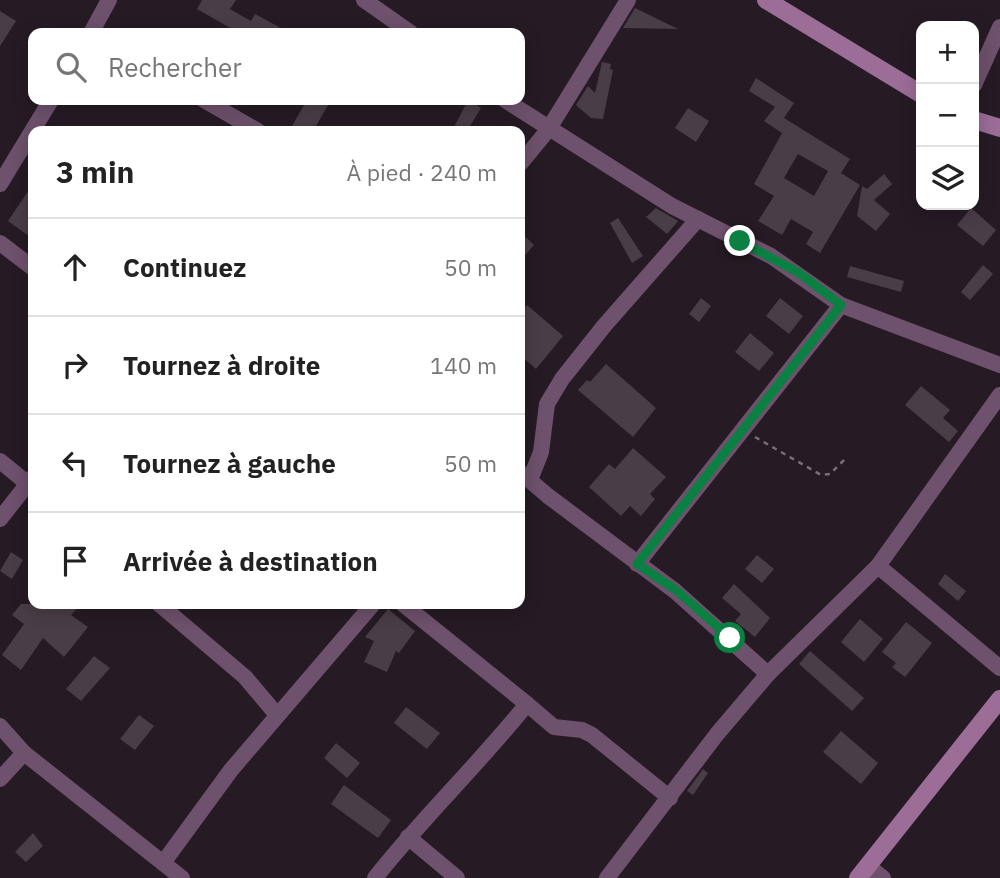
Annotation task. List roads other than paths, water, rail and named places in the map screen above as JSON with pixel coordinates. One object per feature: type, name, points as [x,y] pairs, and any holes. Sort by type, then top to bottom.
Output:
[{"type":"street","points":[[94,28],[110,0]]},
{"type":"street","points":[[364,0],[404,28]]},
{"type":"street","points":[[525,158],[548,130],[628,0]]},
{"type":"street","points":[[766,0],[916,90]]},
{"type":"street","points":[[974,84],[1000,27]]},
{"type":"street","points":[[35,126],[48,105]]},
{"type":"street","points":[[213,105],[249,126]]},
{"type":"street","points":[[512,105],[548,130],[698,219],[771,256],[841,305],[1000,365]]},
{"type":"street","points":[[979,122],[1000,128]]},
{"type":"street","points":[[0,184],[28,138]]},
{"type":"street","points":[[698,219],[604,326],[562,379],[547,404],[541,452],[525,476],[637,564],[676,590],[768,674]]},
{"type":"street","points":[[0,243],[28,264]]},
{"type":"street","points":[[637,564],[841,305]]},
{"type":"street","points":[[607,878],[717,734],[768,674],[878,566],[1000,395]]},
{"type":"street","points":[[0,461],[28,479]]},
{"type":"street","points":[[0,519],[28,487]]},
{"type":"street","points":[[878,566],[1000,668]]},
{"type":"street","points":[[165,609],[245,677],[277,715]]},
{"type":"street","points":[[163,863],[231,770],[369,609]]},
{"type":"street","points":[[410,609],[554,727],[582,730],[592,735],[670,798]]},
{"type":"street","points":[[883,878],[863,872],[1000,699]]},
{"type":"street","points":[[375,878],[408,836],[492,746],[527,704]]},
{"type":"street","points":[[0,726],[24,753],[182,878]]},
{"type":"street","points":[[0,779],[24,753]]},
{"type":"street","points":[[408,836],[457,878]]}]
